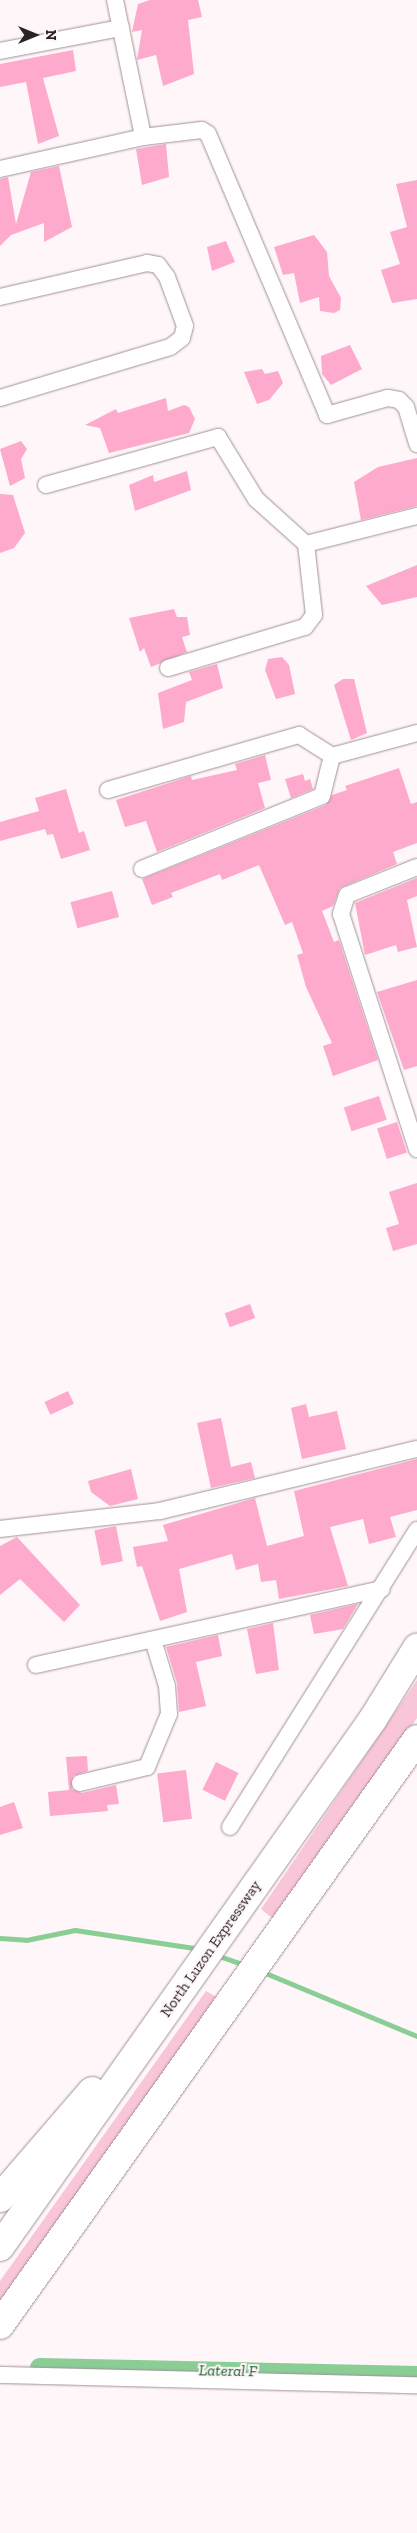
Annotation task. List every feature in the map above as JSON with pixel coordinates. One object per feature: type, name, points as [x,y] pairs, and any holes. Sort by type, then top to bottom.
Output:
[{"type":"highway","name":"North Luzon Expressway","points":[[0,2248],[239,1910],[417,1648]]},
{"type":"highway","points":[[0,2325],[282,1931],[417,1738]]},
{"type":"highway","points":[[0,2198],[142,2031],[190,1979]]},
{"type":"street","points":[[115,0],[143,137]]},
{"type":"street","points":[[0,50],[121,28]]},
{"type":"street","points":[[0,169],[143,137],[193,129],[208,134],[328,415],[388,398],[399,400],[406,407],[417,444]]},
{"type":"street","points":[[0,297],[148,264],[158,265],[167,277],[185,326],[182,338],[170,347],[0,398]]},
{"type":"street","points":[[46,484],[218,437],[256,499],[306,544],[314,614],[306,627],[168,668]]},
{"type":"street","points":[[306,544],[417,516]]},
{"type":"street","points":[[108,790],[299,735],[332,756],[417,734]]},
{"type":"street","points":[[142,869],[322,796],[332,756]]},
{"type":"street","points":[[417,867],[347,895],[341,914],[417,1149]]},
{"type":"street","points":[[0,1529],[160,1511],[417,1449]]},
{"type":"street","points":[[230,1826],[382,1589],[417,1530]]},
{"type":"street","points":[[36,1665],[382,1589]]},
{"type":"street","points":[[80,1783],[148,1767],[169,1714],[166,1686],[153,1640]]},
{"type":"street","points":[[0,2375],[417,2385]]},
{"type":"shaded area","points":[[417,1680],[417,1718],[277,1922],[261,1909]]},
{"type":"shaded area","points":[[206,1991],[220,1999],[0,2313],[0,2281]]},
{"type":"building","points":[[150,0],[198,0],[202,17],[188,20],[194,74],[163,86],[156,55],[137,60],[142,30],[132,32],[138,4]]},
{"type":"building","points":[[73,50],[76,71],[43,78],[59,136],[38,144],[26,82],[0,87],[0,64]]},
{"type":"building","points":[[166,144],[169,177],[142,185],[136,149]]},
{"type":"building","points":[[59,166],[72,227],[44,242],[44,223],[11,235],[0,246],[0,179],[8,177],[16,224],[31,172]]},
{"type":"building","points":[[417,180],[417,299],[392,303],[381,270],[400,264],[390,232],[407,227],[396,184]]},
{"type":"building","points":[[314,235],[327,252],[329,276],[341,298],[340,310],[334,313],[320,311],[319,297],[300,303],[294,273],[283,275],[274,247]]},
{"type":"building","points":[[226,241],[235,262],[212,271],[207,247]]},
{"type":"building","points":[[350,345],[362,369],[331,385],[322,374],[321,356]]},
{"type":"building","points":[[262,369],[265,374],[278,371],[283,383],[269,400],[257,404],[244,372]]},
{"type":"building","points":[[166,398],[168,411],[184,405],[189,407],[195,419],[189,433],[109,453],[100,428],[85,425],[116,409],[118,413]]},
{"type":"building","points":[[21,441],[27,449],[21,459],[25,478],[10,486],[0,449]]},
{"type":"building","points":[[417,458],[417,506],[361,520],[354,482],[378,467]]},
{"type":"building","points":[[187,471],[191,490],[135,511],[129,485],[153,475],[154,482]]},
{"type":"building","points":[[0,494],[13,495],[25,533],[14,548],[0,553]]},
{"type":"building","points":[[417,565],[417,597],[382,605],[366,586]]},
{"type":"building","points":[[174,609],[177,617],[187,617],[190,635],[182,637],[187,652],[151,667],[144,648],[140,652],[129,618]]},
{"type":"building","points":[[282,657],[289,665],[295,694],[276,699],[265,670],[268,659]]},
{"type":"building","points":[[217,664],[223,688],[186,702],[184,722],[163,729],[158,693],[192,680],[189,672]]},
{"type":"building","points":[[343,679],[354,679],[367,733],[351,740],[334,685]]},
{"type":"building","points":[[265,755],[271,780],[258,783],[265,808],[157,852],[146,821],[125,827],[116,800],[191,776],[192,780],[237,770],[235,764]]},
{"type":"building","points":[[399,768],[411,804],[417,802],[417,843],[393,852],[397,864],[340,888],[333,906],[322,911],[334,942],[339,940],[378,1060],[333,1076],[323,1046],[332,1043],[306,987],[297,955],[303,953],[292,922],[285,925],[259,865],[222,880],[220,874],[171,893],[173,897],[152,905],[142,879],[326,805],[332,795],[347,790],[345,786]]},
{"type":"building","points":[[303,774],[305,781],[310,779],[313,789],[291,798],[285,779]]},
{"type":"building","points":[[66,789],[79,833],[84,831],[90,850],[61,859],[53,834],[47,835],[45,829],[0,841],[0,822],[39,811],[35,798]]},
{"type":"building","points":[[417,878],[417,896],[407,900],[417,947],[398,952],[396,945],[365,955],[355,903]]},
{"type":"building","points":[[112,891],[119,917],[77,928],[70,902]]},
{"type":"building","points":[[417,980],[417,1066],[404,1070],[377,992]]},
{"type":"building","points":[[379,1096],[387,1120],[352,1131],[344,1107]]},
{"type":"building","points":[[397,1122],[407,1152],[387,1159],[377,1128]]},
{"type":"building","points":[[417,1183],[417,1244],[393,1251],[386,1228],[399,1224],[389,1192]]},
{"type":"building","points":[[250,1304],[255,1318],[230,1327],[225,1313]]},
{"type":"building","points":[[68,1391],[74,1404],[50,1415],[44,1402]]},
{"type":"building","points":[[306,1404],[309,1417],[337,1411],[346,1449],[302,1459],[291,1408]]},
{"type":"building","points":[[221,1418],[231,1467],[251,1462],[255,1478],[211,1488],[197,1423]]},
{"type":"building","points":[[417,1459],[417,1510],[390,1517],[396,1537],[369,1544],[363,1519],[330,1527],[348,1586],[279,1599],[276,1580],[261,1582],[258,1564],[236,1570],[232,1554],[179,1569],[187,1612],[160,1621],[142,1566],[137,1567],[133,1547],[168,1541],[163,1525],[255,1498],[267,1546],[304,1536],[294,1491]]},
{"type":"building","points":[[131,1469],[138,1499],[110,1506],[91,1492],[88,1481]]},
{"type":"building","points":[[116,1526],[123,1561],[101,1566],[94,1530]]},
{"type":"building","points":[[17,1537],[80,1605],[64,1622],[20,1579],[0,1595],[0,1546]]},
{"type":"building","points":[[358,1604],[343,1629],[314,1634],[310,1615]]},
{"type":"building","points":[[273,1623],[279,1670],[256,1674],[247,1629]]},
{"type":"building","points":[[218,1635],[222,1656],[196,1662],[206,1706],[179,1712],[177,1683],[166,1647]]},
{"type":"building","points":[[87,1756],[88,1771],[73,1776],[72,1789],[82,1793],[116,1785],[119,1804],[107,1805],[108,1811],[50,1816],[48,1792],[69,1790],[66,1757]]},
{"type":"building","points":[[216,1762],[238,1773],[225,1801],[202,1790]]},
{"type":"building","points":[[186,1770],[192,1819],[163,1822],[157,1774]]},
{"type":"building","points":[[14,1802],[23,1828],[0,1835],[0,1807]]},
{"type":"waterway","points":[[0,1938],[26,1940],[75,1930],[201,1949]]},
{"type":"waterway","points":[[216,1955],[245,1965]]},
{"type":"waterway","points":[[263,1972],[417,2036]]},
{"type":"waterway","name":"Lateral F","points":[[39,2367],[417,2375]]}]
